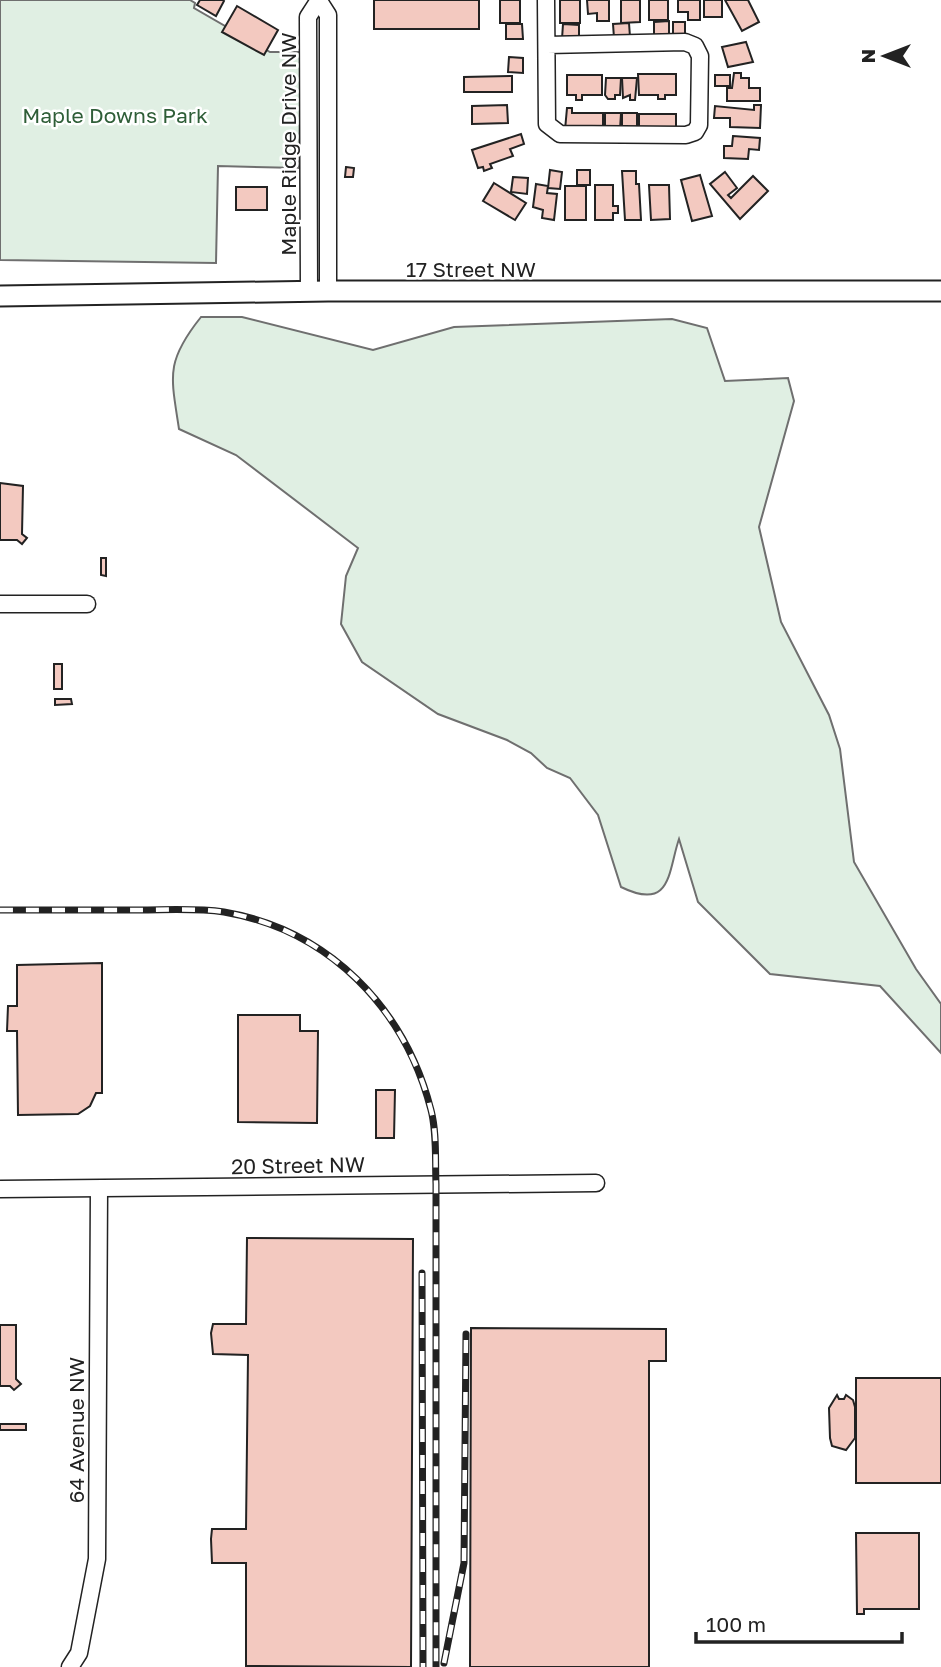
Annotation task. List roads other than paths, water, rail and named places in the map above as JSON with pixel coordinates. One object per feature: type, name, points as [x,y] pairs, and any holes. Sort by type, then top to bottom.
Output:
[{"type":"main road","name":"17 Street NW","points":[[0,296],[318,291],[941,291]]},
{"type":"street","name":"Maple Ridge Drive NW","points":[[318,291],[328,15],[319,0]]},
{"type":"street","points":[[546,0],[547,124],[552,131],[560,134],[686,135],[695,132],[699,125],[700,56],[695,46],[685,42],[547,45]]},
{"type":"street","points":[[0,604],[87,604]]},
{"type":"street","name":"20 Street NW","points":[[0,1189],[596,1183]]},
{"type":"street","name":"64 Avenue NW","points":[[70,1667],[79,1653],[97,1559],[99,1189]]},
{"type":"railway","points":[[0,910],[203,910],[262,921],[297,936],[329,956],[357,980],[382,1007],[402,1039],[419,1073],[431,1110],[435,1137],[436,1667]]},
{"type":"railway","points":[[422,1273],[423,1667]]},
{"type":"railway","points":[[444,1663],[464,1563],[466,1334]]},
{"type":"park label","name":"Maple Downs Park","points":[[115,115]]}]
